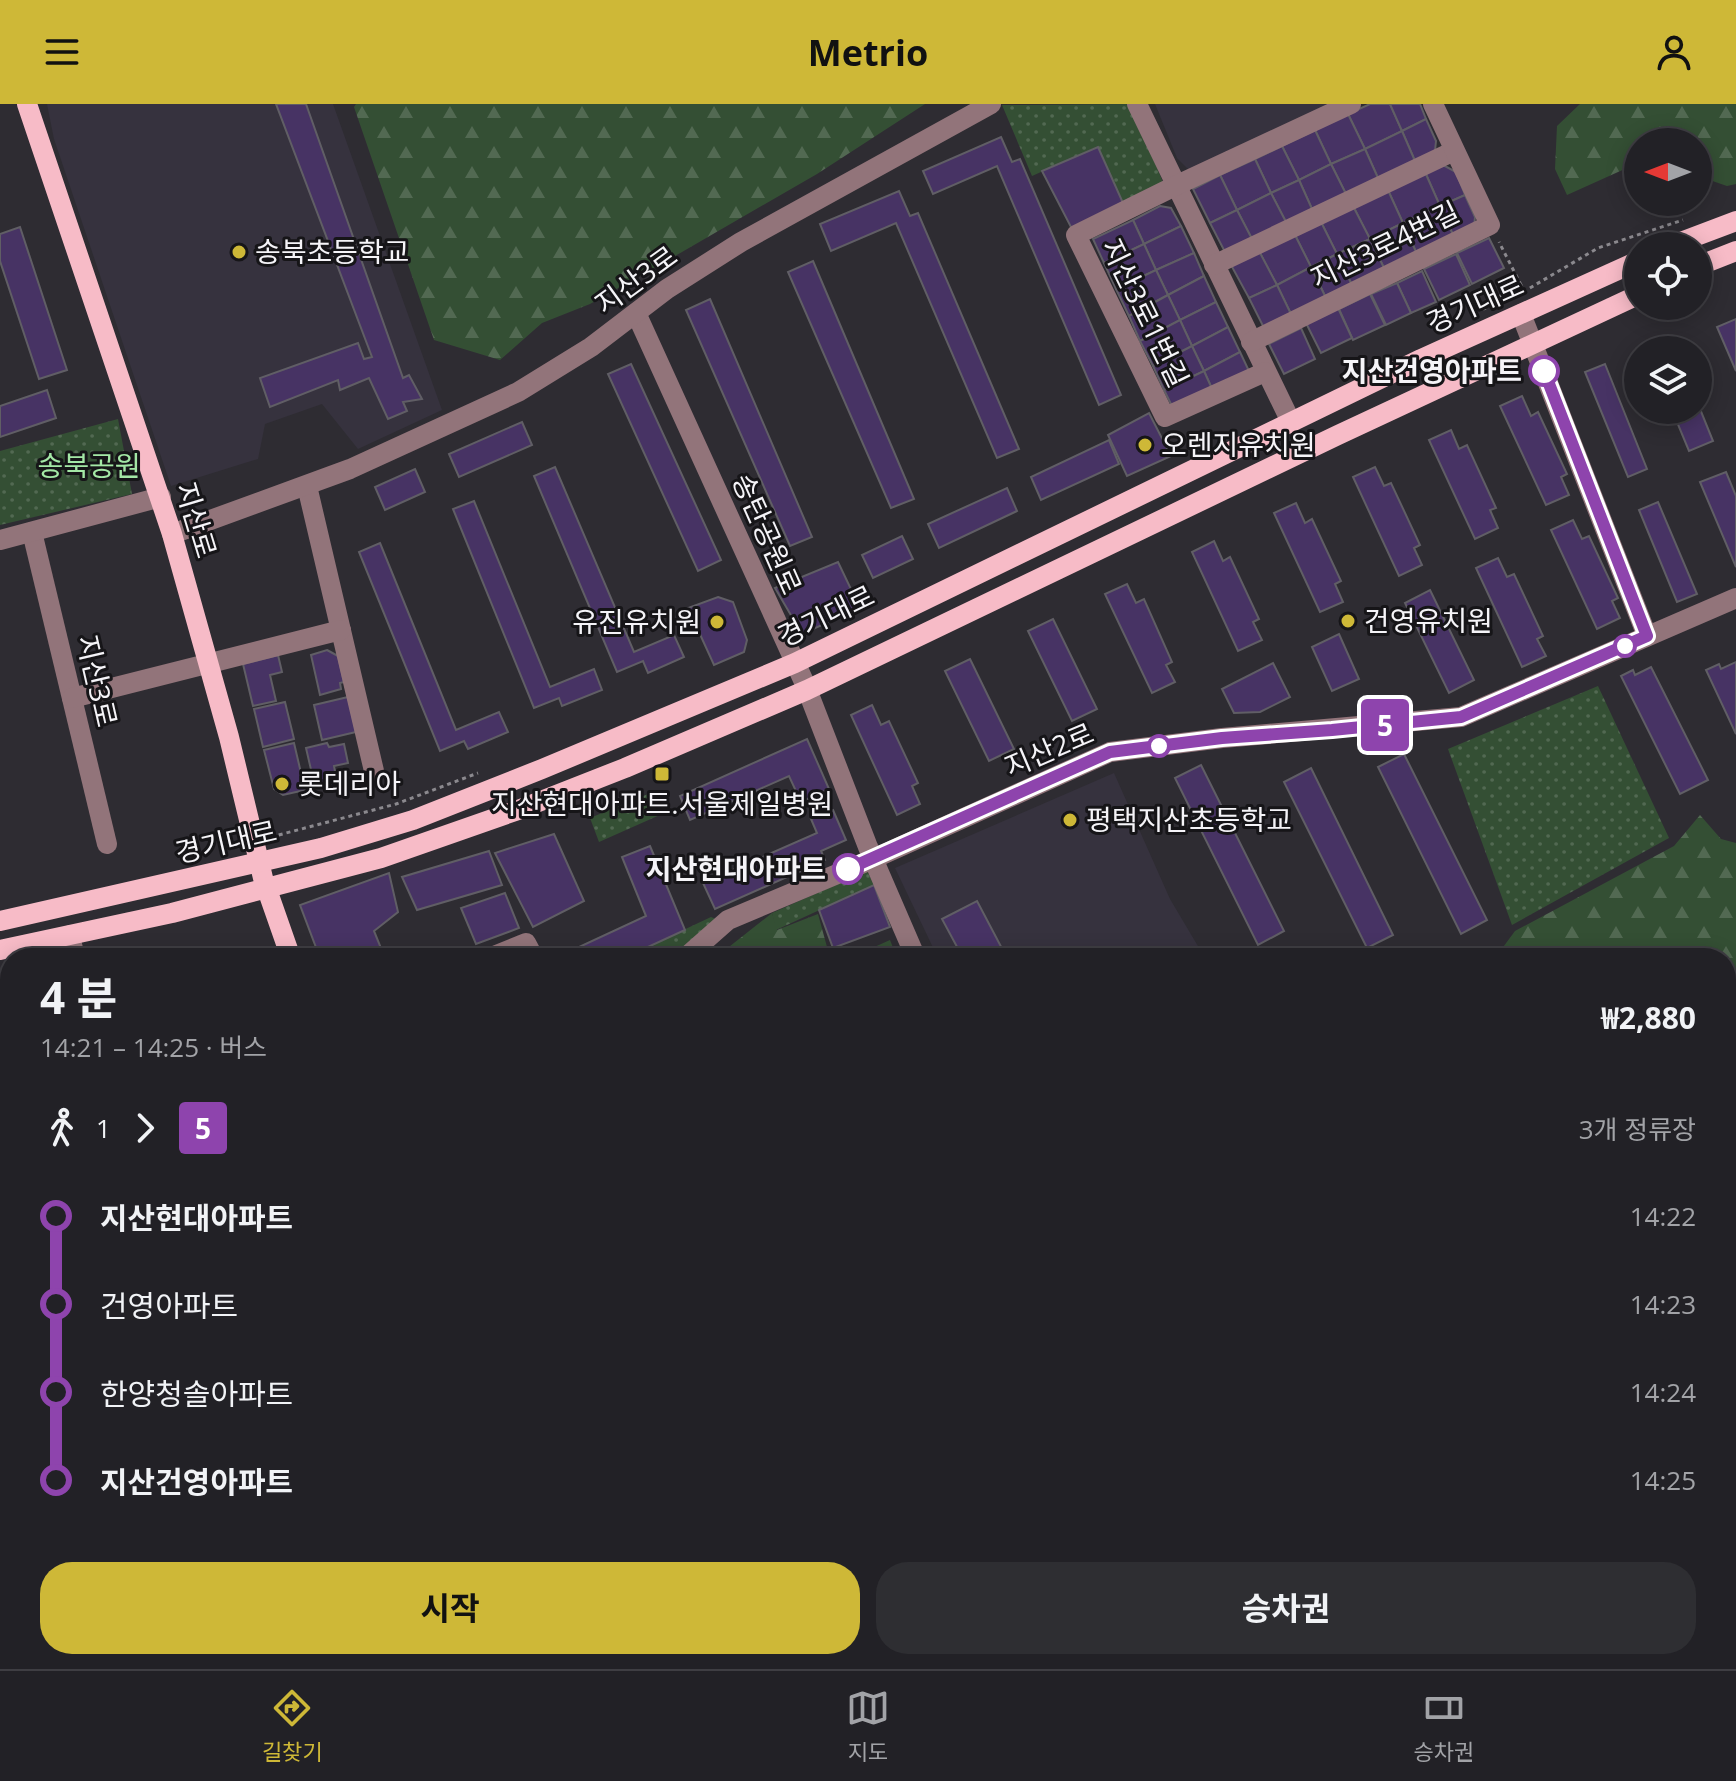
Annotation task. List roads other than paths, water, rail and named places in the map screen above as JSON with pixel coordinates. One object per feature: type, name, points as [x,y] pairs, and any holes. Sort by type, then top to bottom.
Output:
[{"type":"main road","name":"지산로","points":[[27,104],[161,497],[209,665],[259,863],[287,948]]},
{"type":"main road","points":[[1707,232],[1736,221]]},
{"type":"main road","points":[[1712,260],[1736,251]]},
{"type":"main road","name":"경기대로","points":[[0,921],[321,848],[413,820],[795,663],[1291,422],[1489,319],[1521,314],[1624,267]]},
{"type":"main road","name":"경기대로","points":[[9,948],[267,890],[381,858],[625,768],[807,690],[1624,302]]},
{"type":"street","name":"지산3로","points":[[172,534],[307,486],[518,392],[591,347],[667,289],[741,242],[991,104]]},
{"type":"street","points":[[1137,104],[1291,422]]},
{"type":"street","points":[[1177,185],[1351,104]]},
{"type":"street","points":[[1433,104],[1454,151]]},
{"type":"street","name":"지산3로4번길","points":[[1214,265],[1454,151],[1490,225],[1251,342]]},
{"type":"street","name":"지산3로1번길","points":[[1177,185],[1076,235],[1165,417],[1265,372]]},
{"type":"street","name":"송탄공원로","points":[[636,313],[807,690],[912,948]]},
{"type":"street","points":[[1521,314],[1647,636]]},
{"type":"street","points":[[307,486],[374,771]]},
{"type":"street","points":[[0,540],[161,497]]},
{"type":"street","name":"지산3로","points":[[32,532],[107,844]]},
{"type":"street","name":"지산2로","points":[[696,948],[728,920],[873,859],[1110,752],[1222,738],[1461,717],[1736,598]]},
{"type":"street","points":[[72,698],[341,630]]},
{"type":"street","points":[[70,935],[73,948]]},
{"type":"place","name":"송북초등학교","points":[[239,252]]},
{"type":"place","name":"지산건영아파트","points":[[1544,371]]},
{"type":"place","name":"오렌지유치원","points":[[1145,445]]},
{"type":"place","name":"건영유치원","points":[[1348,621]]},
{"type":"place","name":"유진유치원","points":[[717,622]]},
{"type":"place","name":"지산현대아파트.서울제일병원","points":[[662,774]]},
{"type":"place","name":"롯데리아","points":[[282,784]]},
{"type":"place","name":"평택지산초등학교","points":[[1070,820]]},
{"type":"place","name":"지산현대아파트","points":[[848,869]]},
{"type":"park label","name":"송북공원","points":[[89,466]]}]
